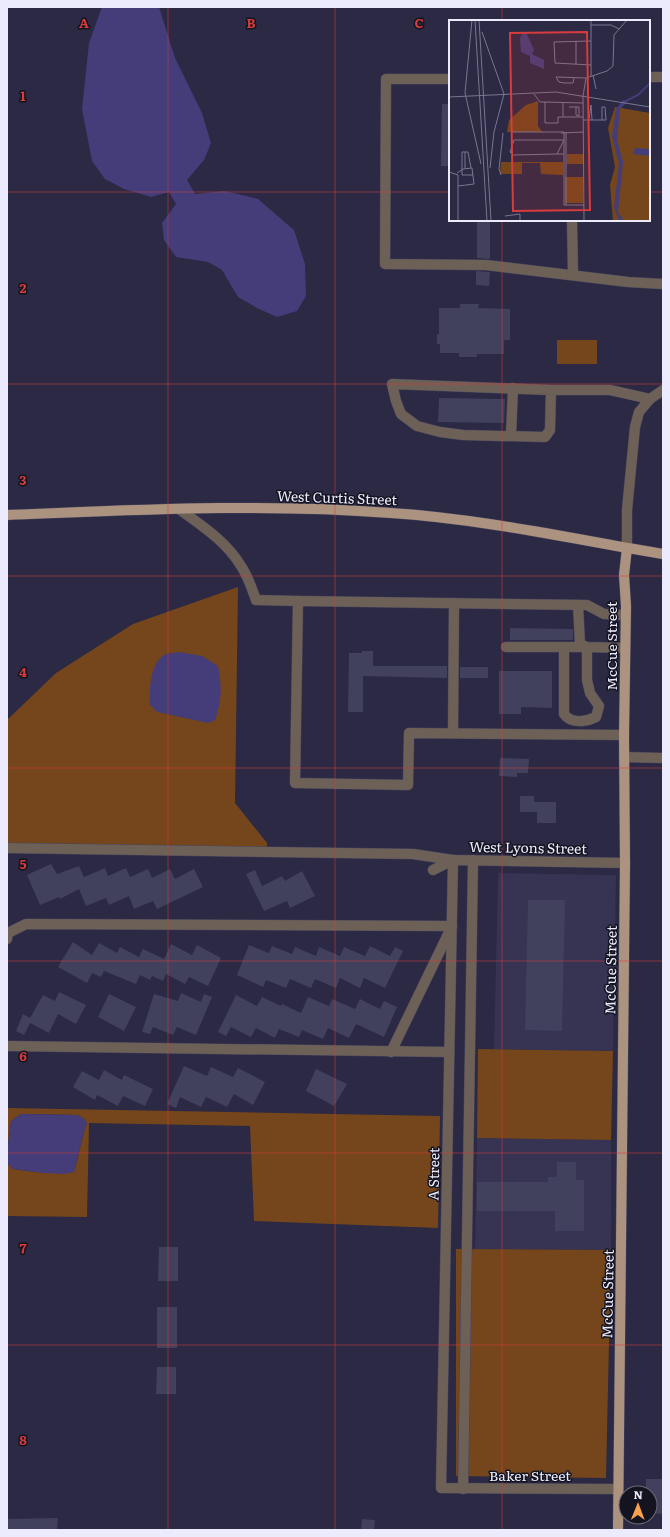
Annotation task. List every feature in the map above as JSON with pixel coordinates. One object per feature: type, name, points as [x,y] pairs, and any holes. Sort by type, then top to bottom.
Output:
[{"type":"main road","name":"West Curtis Street","points":[[7,515],[179,509],[301,508],[392,513],[477,522],[663,554]]},
{"type":"main road","name":"McCue Street","points":[[618,1485],[625,863],[624,575],[627,548]]},
{"type":"street","points":[[650,77],[663,77]]},
{"type":"street","points":[[449,79],[386,79],[385,264],[486,265],[663,284]]},
{"type":"street","points":[[572,221],[573,275]]},
{"type":"street","points":[[551,390],[550,430],[545,436],[448,433],[417,426],[401,414],[392,384],[551,390],[610,390],[650,399],[663,390]]},
{"type":"street","points":[[511,435],[513,388]]},
{"type":"street","name":"McCue Street","points":[[627,548],[627,510],[635,427],[640,412],[650,399]]},
{"type":"street","points":[[179,509],[218,537],[228,548],[242,566],[256,600],[587,605],[604,614],[625,615]]},
{"type":"street","points":[[298,601],[295,783],[408,784],[409,733],[624,735]]},
{"type":"street","points":[[453,733],[454,603]]},
{"type":"street","points":[[578,605],[580,644],[587,647]]},
{"type":"street","points":[[506,647],[625,648]]},
{"type":"street","points":[[564,647],[564,714],[566,718],[572,720],[588,721],[596,717],[599,706],[590,693],[587,680],[587,647]]},
{"type":"street","points":[[624,757],[663,758]]},
{"type":"street","points":[[7,848],[413,854],[452,860]]},
{"type":"street","name":"West Lyons Street","points":[[434,870],[452,860],[625,863]]},
{"type":"street","name":"A Street","points":[[441,1488],[452,860]]},
{"type":"street","points":[[463,1489],[473,860]]},
{"type":"street","points":[[7,939],[8,933],[26,924],[452,926],[391,1052]]},
{"type":"street","points":[[7,1046],[449,1052]]},
{"type":"street","name":"Baker Street","points":[[441,1488],[618,1489]]},
{"type":"shaded area","points":[[102,7],[159,7],[175,58],[202,113],[211,143],[204,160],[187,180],[195,194],[225,191],[258,199],[294,230],[305,264],[306,296],[297,311],[277,317],[259,309],[238,297],[222,270],[208,262],[176,257],[164,240],[162,223],[176,204],[169,192],[151,197],[124,189],[105,179],[92,161],[82,109],[89,43]]},
{"type":"shaded area","points":[[557,340],[597,340],[597,364],[557,364]]},
{"type":"shaded area","points":[[238,587],[235,803],[267,843],[267,857],[7,853],[7,720],[56,673],[133,624]]},
{"type":"shaded area","points":[[179,652],[202,656],[218,666],[221,693],[215,720],[208,723],[157,712],[150,705],[151,678],[156,664],[164,655]]},
{"type":"shaded area","points":[[498,873],[616,875],[613,1051],[494,1049]]},
{"type":"shaded area","points":[[478,1049],[613,1051],[611,1140],[477,1138]]},
{"type":"shaded area","points":[[7,1108],[440,1116],[438,1228],[254,1221],[250,1126],[89,1123],[87,1217],[7,1216],[7,1158],[8,1164],[13,1169],[44,1173],[74,1172],[87,1123],[83,1118],[77,1115],[21,1114],[11,1121],[7,1152]]},
{"type":"shaded area","points":[[21,1114],[77,1115],[83,1118],[87,1123],[74,1172],[64,1174],[44,1173],[13,1169],[8,1164],[7,1152],[11,1121]]},
{"type":"shaded area","points":[[477,1138],[611,1140],[611,1250],[475,1249]]},
{"type":"shaded area","points":[[456,1249],[611,1250],[606,1478],[456,1476]]},
{"type":"building","points":[[442,104],[449,104],[449,166],[441,166]]},
{"type":"building","points":[[477,221],[490,221],[490,259],[477,258]]},
{"type":"building","points":[[476,271],[490,272],[489,286],[476,285]]},
{"type":"building","points":[[460,304],[479,304],[478,308],[510,309],[510,340],[504,340],[504,354],[477,354],[477,357],[459,357],[459,353],[440,353],[440,344],[437,344],[437,334],[439,334],[439,308],[460,308]]},
{"type":"building","points":[[439,398],[505,399],[504,423],[438,422]]},
{"type":"building","points":[[510,628],[573,629],[573,640],[510,640]]},
{"type":"building","points":[[362,651],[373,651],[373,666],[447,666],[447,678],[363,676],[363,712],[348,712],[349,653],[362,653]]},
{"type":"building","points":[[460,667],[488,667],[488,678],[460,678]]},
{"type":"building","points":[[499,671],[552,671],[552,708],[521,707],[521,714],[499,714]]},
{"type":"building","points":[[500,758],[529,759],[528,773],[517,773],[517,777],[499,776]]},
{"type":"building","points":[[520,796],[534,796],[534,802],[556,802],[556,823],[537,823],[537,812],[520,812]]},
{"type":"building","points":[[51,864],[57,874],[79,866],[84,877],[105,868],[108,876],[126,868],[130,877],[148,869],[152,878],[170,869],[175,879],[194,869],[203,887],[157,909],[153,901],[134,909],[129,896],[109,905],[106,898],[86,906],[79,889],[60,899],[59,897],[40,905],[27,875]]},
{"type":"building","points":[[255,870],[262,886],[282,876],[285,881],[302,871],[315,896],[290,908],[287,901],[264,911],[246,874]]},
{"type":"building","points":[[528,900],[565,900],[562,1031],[525,1030]]},
{"type":"building","points":[[73,942],[92,955],[99,943],[117,953],[120,947],[139,957],[143,949],[164,959],[171,944],[192,955],[197,945],[221,958],[208,986],[189,977],[185,984],[166,974],[163,981],[152,976],[150,980],[140,975],[136,984],[104,971],[101,977],[92,973],[87,983],[58,967]]},
{"type":"building","points":[[249,945],[269,953],[272,946],[292,954],[295,947],[316,956],[319,947],[340,956],[344,947],[365,956],[370,946],[390,956],[395,947],[403,951],[385,988],[364,978],[360,988],[340,978],[336,988],[315,979],[311,988],[290,979],[286,988],[266,980],[263,987],[237,975]]},
{"type":"building","points":[[59,992],[86,1005],[76,1024],[58,1014],[49,1033],[30,1023],[24,1035],[16,1031],[23,1014],[30,1018],[43,995],[55,1001]]},
{"type":"building","points":[[181,993],[201,1002],[204,994],[212,997],[196,1035],[177,1027],[173,1035],[153,1027],[150,1034],[142,1032],[154,994],[178,1001]]},
{"type":"building","points":[[109,994],[136,1007],[124,1031],[98,1017]]},
{"type":"building","points":[[236,995],[257,1006],[262,997],[301,1013],[308,997],[329,1006],[332,999],[355,1009],[360,999],[380,1009],[384,1001],[397,1007],[384,1037],[356,1024],[349,1038],[328,1028],[323,1039],[302,1030],[299,1037],[279,1029],[275,1038],[256,1028],[251,1037],[231,1027],[226,1036],[218,1032]]},
{"type":"building","points":[[184,1066],[207,1076],[211,1067],[233,1077],[238,1068],[265,1082],[253,1105],[234,1094],[227,1107],[206,1097],[201,1107],[180,1097],[176,1108],[167,1104]]},
{"type":"building","points":[[316,1069],[347,1084],[334,1106],[306,1091]]},
{"type":"building","points":[[104,1070],[122,1080],[124,1075],[153,1089],[145,1106],[123,1096],[118,1106],[97,1095],[95,1100],[73,1087],[82,1071],[99,1080]]},
{"type":"building","points":[[557,1162],[576,1162],[576,1180],[584,1180],[584,1231],[555,1231],[555,1211],[477,1211],[477,1182],[548,1182],[548,1177],[557,1177]]},
{"type":"building","points":[[159,1247],[178,1247],[178,1281],[158,1281]]},
{"type":"building","points":[[157,1307],[177,1307],[177,1348],[157,1348]]},
{"type":"building","points":[[157,1367],[176,1367],[176,1394],[156,1394]]},
{"type":"building","points":[[646,1479],[663,1479],[663,1514],[658,1514],[658,1485],[646,1485]]},
{"type":"building","points":[[58,1518],[57,1530],[8,1530],[8,1519]]},
{"type":"building","points":[[362,1519],[375,1520],[374,1530],[361,1530]]}]
